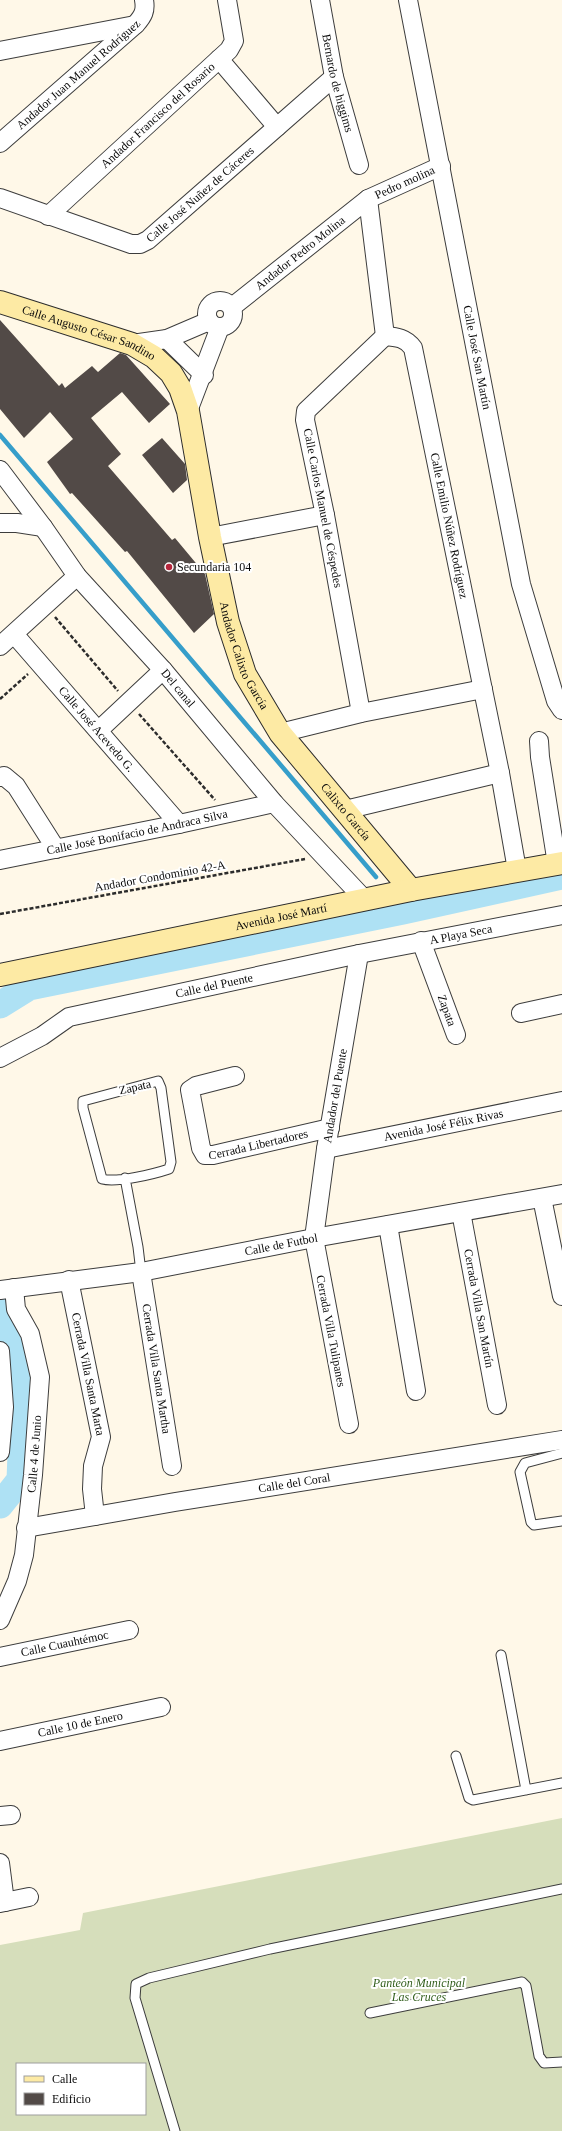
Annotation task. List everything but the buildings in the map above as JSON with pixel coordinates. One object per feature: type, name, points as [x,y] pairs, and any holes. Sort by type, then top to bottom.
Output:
[{"type":"street","name":"Andador Juan Manuel Rodríguez","points":[[0,143],[136,24],[142,18],[146,8],[144,0]]},
{"type":"street","name":"Andador Francisco del Rosario","points":[[48,216],[229,50],[234,41],[227,0]]},
{"type":"street","name":"Bernardo de higgims","points":[[320,0],[334,77],[359,165]]},
{"type":"street","name":"Calle José San Martín","points":[[408,0],[521,584],[556,701],[562,710]]},
{"type":"street","points":[[0,51],[136,24]]},
{"type":"street","points":[[219,59],[277,127]]},
{"type":"street","name":"Calle José Nuñez de Cáceres","points":[[0,198],[131,244],[140,244],[148,240],[334,77]]},
{"type":"street","name":"Pedro molina","points":[[368,199],[441,166]]},
{"type":"street","points":[[368,199],[385,336]]},
{"type":"street","name":"Andador Pedro Molina","points":[[215,324],[229,324],[233,316],[232,307],[368,199]]},
{"type":"street","name":"Calle Augusto César Sandino","points":[[0,302],[132,344],[154,357],[171,373]]},
{"type":"street","points":[[132,344],[167,339],[215,324],[204,374],[188,411]]},
{"type":"street","name":"Calle Carlos Manuel de Céspedes","points":[[361,713],[306,420],[306,411],[311,404],[385,336]]},
{"type":"street","name":"Calle Emilio Núñez Rodríguez","points":[[385,336],[402,338],[410,343],[414,348],[500,773],[517,870]]},
{"type":"street","points":[[167,339],[204,374]]},
{"type":"street","name":"Andador Calixto García","points":[[171,373],[180,388],[188,411],[210,537],[228,622],[245,674],[280,733]]},
{"type":"street","name":"Del canal","points":[[4,483],[43,527],[78,576],[163,670],[274,803],[365,900]]},
{"type":"street","points":[[210,537],[325,515]]},
{"type":"street","points":[[0,523],[17,523],[43,527]]},
{"type":"street","points":[[0,646],[78,576]]},
{"type":"street","name":"Calle José Acevedo G.","points":[[14,634],[99,730],[179,824]]},
{"type":"street","points":[[99,730],[163,670]]},
{"type":"street","points":[[280,733],[361,713],[483,689]]},
{"type":"street","name":"Calixto García","points":[[280,733],[411,890]]},
{"type":"street","points":[[539,741],[540,756],[560,864]]},
{"type":"street","points":[[345,810],[500,773]]},
{"type":"street","points":[[0,777],[4,776],[16,786],[56,849]]},
{"type":"street","name":"Calle José Bonifacio de Andraca Silva","points":[[0,860],[179,824],[274,803]]},
{"type":"street","name":"Avenida José Martí","points":[[0,975],[411,890],[517,870],[560,864]]},
{"type":"street","name":"A Playa Seca","points":[[359,954],[562,915]]},
{"type":"street","name":"Zapata","points":[[421,941],[456,1035]]},
{"type":"street","name":"Calle del Puente","points":[[0,1058],[42,1036],[69,1017],[359,954]]},
{"type":"street","name":"Andador del Puente","points":[[314,1238],[326,1149],[359,954]]},
{"type":"street","points":[[521,1013],[562,1004]]},
{"type":"street","name":"Cerrada Libertadores","points":[[235,1076],[196,1086],[190,1090],[201,1148],[206,1155],[213,1155],[330,1128]]},
{"type":"street","name":"Avenida José Félix Rivas","points":[[326,1149],[562,1101]]},
{"type":"street","name":"Calle de Futbol","points":[[7,1289],[141,1272],[314,1238],[562,1194]]},
{"type":"street","points":[[542,1198],[562,1296]]},
{"type":"street","name":"Cerrada Villa San Martín","points":[[461,1212],[497,1405]]},
{"type":"street","points":[[388,1225],[416,1391]]},
{"type":"street","name":"Cerrada Villa Tulipanes","points":[[314,1238],[349,1424]]},
{"type":"street","name":"Cerrada Villa Santa Martha","points":[[141,1272],[172,1466]]},
{"type":"street","name":"Cerrada Villa Santa Marta","points":[[69,1280],[101,1438],[94,1466],[92,1489],[95,1516]]},
{"type":"street","name":"Calle 4 de Junio","points":[[0,1620],[17,1581],[24,1555],[33,1475],[40,1377],[30,1334],[7,1289]]},
{"type":"street","points":[[0,1351],[4,1407],[0,1452]]},
{"type":"street","name":"Calle del Coral","points":[[26,1528],[562,1440]]},
{"type":"street","name":"Calle Cuauhtémoc","points":[[0,1657],[129,1630]]},
{"type":"street","name":"Calle 10 de Enero","points":[[0,1741],[161,1706]]},
{"type":"street","points":[[0,1863],[3,1903],[29,1897]]},
{"type":"lane","name":"Zapata","points":[[158,1081],[161,1088],[171,1162],[169,1169],[125,1178],[107,1180],[102,1179],[83,1108],[83,1100],[158,1081]]},
{"type":"lane","points":[[125,1178],[138,1247],[141,1272]]},
{"type":"lane","points":[[562,1453],[526,1463],[520,1472],[531,1522],[534,1525],[541,1525],[562,1521]]},
{"type":"lane","points":[[501,1655],[526,1790]]},
{"type":"lane","points":[[456,1756],[469,1798],[472,1800],[562,1783]]},
{"type":"lane","points":[[175,2131],[135,1998],[136,1984],[149,1978],[270,1949],[562,1889]]},
{"type":"lane","points":[[370,2013],[522,1982],[526,1986],[539,2056],[544,2064],[562,2062]]},
{"type":"path","points":[[0,699],[40,664]]},
{"type":"path","name":"Andador Condominio 42-A","points":[[0,914],[323,855]]},
{"type":"green space","name":"Panteón Municipal Las Cruces","points":[[562,1818],[562,2131],[0,2131],[0,1945],[80,1930],[83,1913]]},
{"type":"waterway","points":[[0,435],[376,877]]},
{"type":"waterway","points":[[0,1005],[29,987],[403,911],[562,876]]},
{"type":"waterway","points":[[400,908],[403,911]]},
{"type":"waterway","points":[[0,1505],[20,1480],[23,1403],[5,1307]]},
{"type":"place","name":"Secundaria 104","points":[[169,567]]}]
